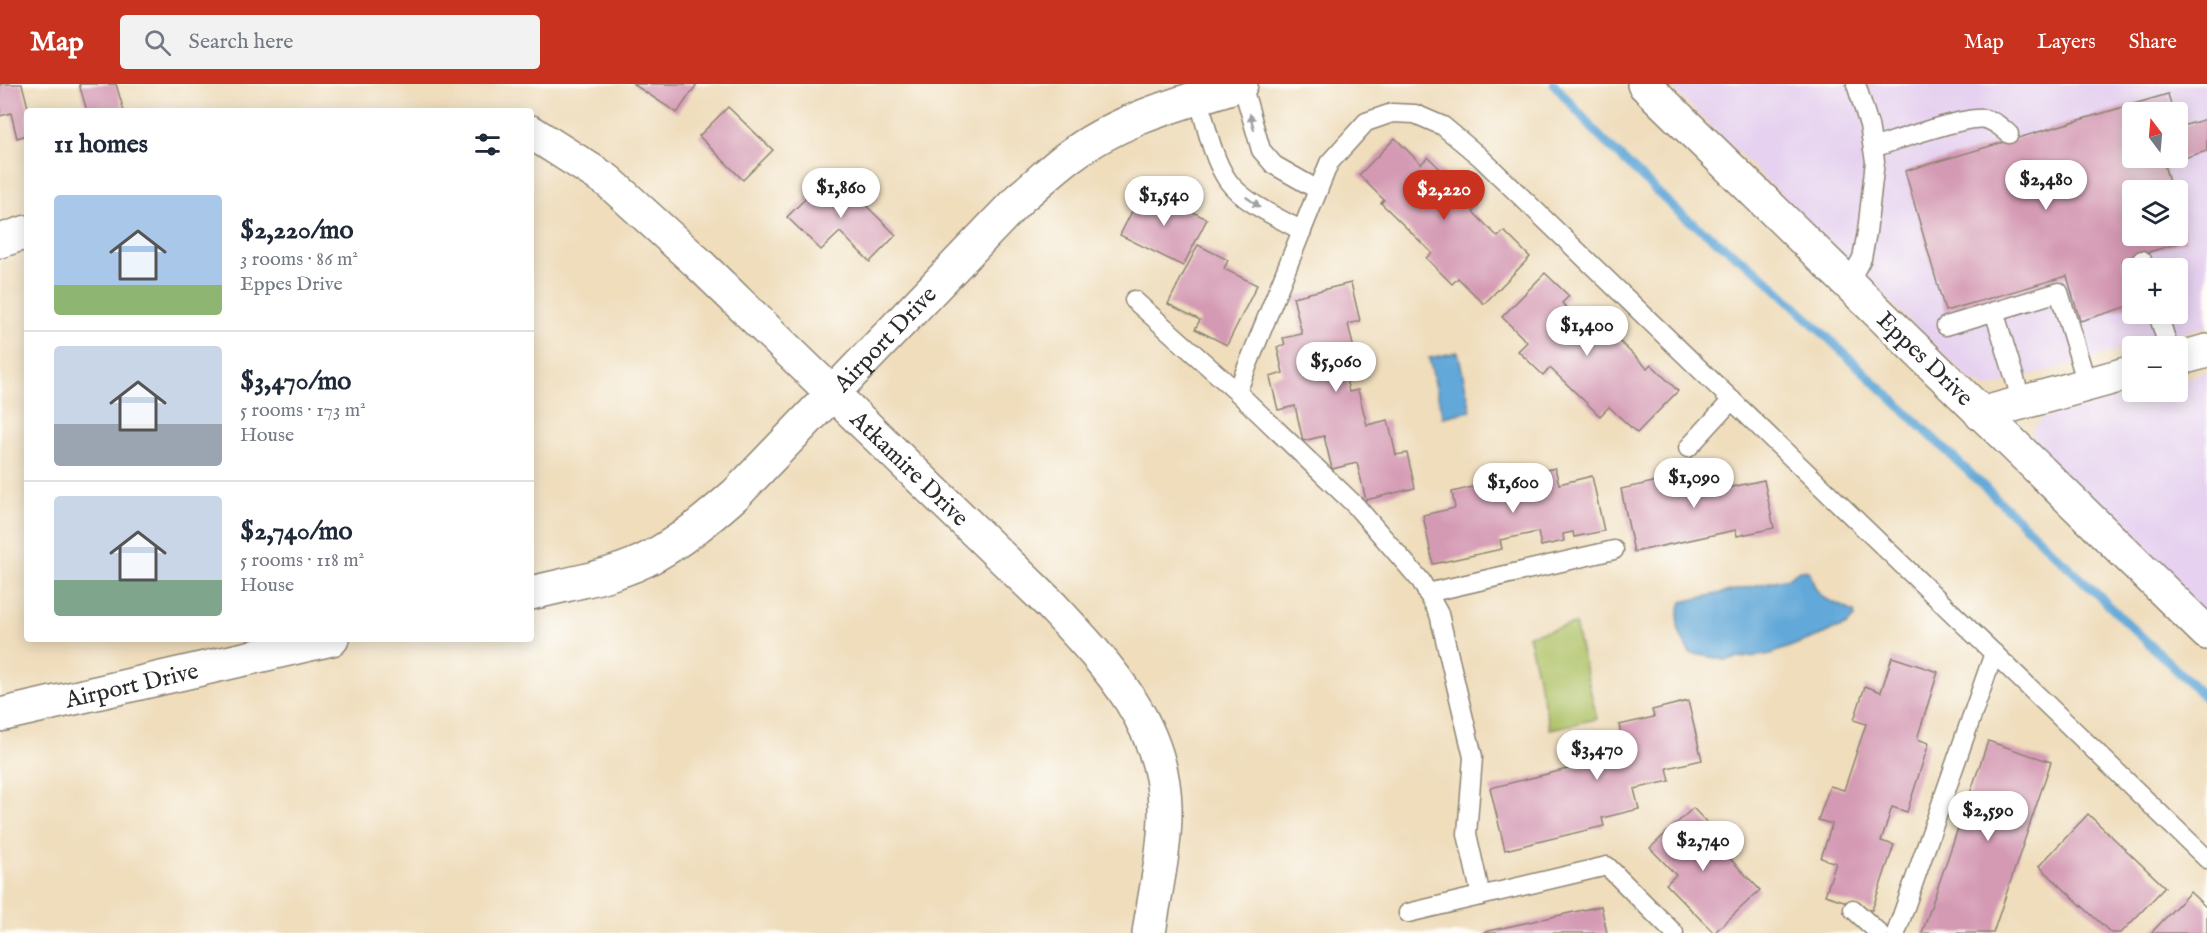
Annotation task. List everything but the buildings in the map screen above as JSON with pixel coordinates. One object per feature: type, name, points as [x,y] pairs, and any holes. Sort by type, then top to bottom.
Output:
[{"type":"street","name":"Airport Drive","points":[[534,592],[605,575],[653,556],[691,532],[737,493],[1022,197],[1067,158],[1105,134],[1163,108],[1241,84]]},
{"type":"street","name":"Eppes Drive","points":[[1644,84],[2207,633]]},
{"type":"street","name":"Atkamire Drive","points":[[534,134],[608,181],[697,262],[1051,605],[1106,664],[1136,707],[1152,741],[1162,773],[1165,807],[1161,854],[1149,933]]},
{"type":"street","points":[[0,241],[24,233]]},
{"type":"street","points":[[2188,356],[2207,351]]},
{"type":"street","points":[[1981,414],[2122,375]]},
{"type":"street","name":"Airport Drive","points":[[0,715],[319,642]]},
{"type":"lane","points":[[1241,84],[1261,150],[1274,165],[1318,190]]},
{"type":"lane","points":[[1848,284],[1862,258],[1875,161],[1869,125],[1856,84]]},
{"type":"lane","points":[[1198,97],[1218,161],[1229,182],[1252,202],[1302,231]]},
{"type":"lane","points":[[1237,392],[1329,163],[1366,122],[1392,113],[1415,114],[1443,126],[1480,157],[2207,859]]},
{"type":"lane","points":[[1873,148],[1968,120],[1985,119],[1997,124],[2009,134]]},
{"type":"lane","points":[[1946,326],[2059,292],[2087,384]]},
{"type":"lane","points":[[1134,300],[1237,392],[1356,506],[1421,580],[1439,614],[1473,757],[1467,834],[1481,896]]},
{"type":"lane","points":[[1994,311],[2022,402]]},
{"type":"lane","points":[[1688,448],[1732,400]]},
{"type":"lane","points":[[1427,593],[1614,550]]},
{"type":"lane","points":[[1896,933],[1994,653]]},
{"type":"lane","points":[[1408,913],[1607,867],[1674,933]]},
{"type":"lane","points":[[1853,909],[1879,933]]},
{"type":"shaded area","points":[[1668,84],[2207,84],[2207,326],[2172,336],[2122,336],[2122,350],[1987,388],[1969,379]]},
{"type":"shaded area","points":[[2207,372],[2207,614],[2032,445],[2032,429],[2043,418],[2122,396],[2122,402],[2188,402],[2188,377]]},
{"type":"green space","points":[[1575,624],[1597,719],[1550,729],[1528,635]]},
{"type":"water","points":[[1458,352],[1471,411],[1443,417],[1429,358]]},
{"type":"water","points":[[1799,570],[1809,571],[1815,588],[1824,598],[1854,612],[1855,617],[1847,625],[1771,654],[1726,660],[1690,653],[1678,628],[1678,616],[1682,602],[1788,578]]},
{"type":"waterway","points":[[1554,84],[1600,137],[1677,211],[1763,276],[2207,699]]}]
